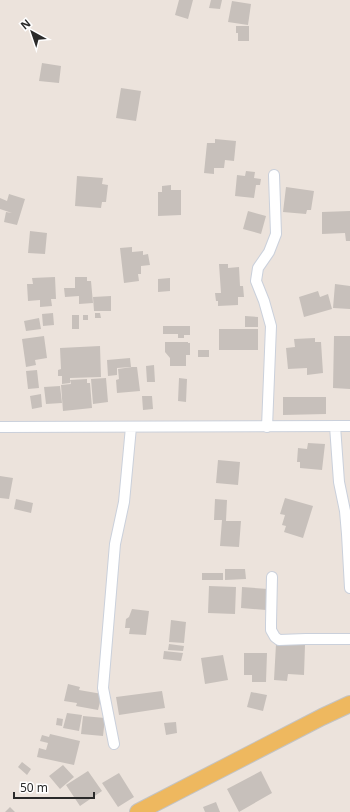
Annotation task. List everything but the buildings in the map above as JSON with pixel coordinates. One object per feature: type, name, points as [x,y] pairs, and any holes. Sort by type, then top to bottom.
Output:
[{"type":"main road","points":[[138,812],[308,724],[350,704]]},
{"type":"street","points":[[267,427],[271,326],[264,301],[256,281],[258,268],[269,252],[276,234],[274,174]]},
{"type":"street","points":[[335,426],[339,482],[345,511],[350,588]]},
{"type":"street","points":[[0,427],[350,426]]},
{"type":"street","points":[[114,744],[103,688],[115,544],[124,502],[131,427]]},
{"type":"street","points":[[272,577],[271,623],[275,637],[279,640],[350,639]]}]
